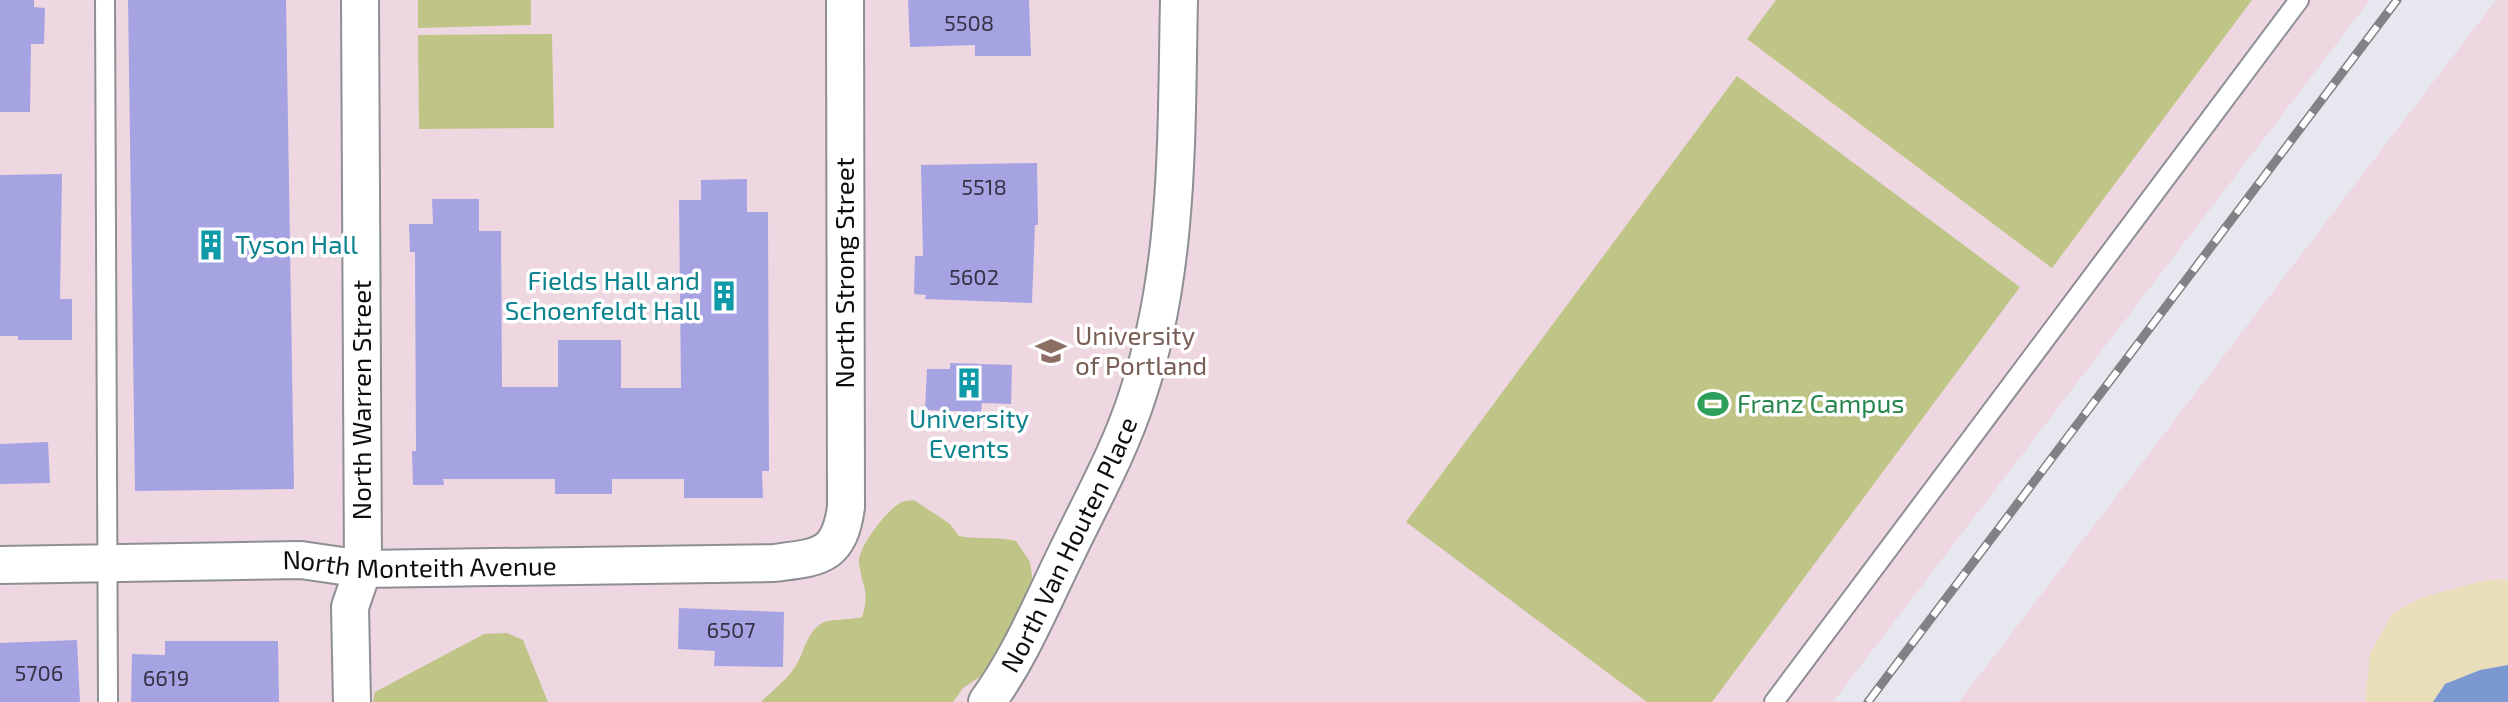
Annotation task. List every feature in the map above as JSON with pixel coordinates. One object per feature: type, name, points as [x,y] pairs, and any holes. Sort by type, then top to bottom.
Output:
[{"type":"street","name":"North Warren Street","points":[[352,702],[350,607],[363,569],[360,0]]},
{"type":"street","name":"North Strong Street","points":[[835,545],[843,529],[846,507],[845,0]]},
{"type":"street","name":"North Van Houten Place","points":[[987,702],[1027,635],[1106,471],[1137,399],[1151,348],[1171,237],[1179,0]]},
{"type":"street","name":"North Monteith Avenue","points":[[0,565],[301,560],[363,569],[774,563],[813,557],[835,545]]},
{"type":"lane","points":[[105,0],[108,702]]},
{"type":"lane","points":[[1774,702],[2299,0]]},
{"type":"shaded area","name":"University of Portland","points":[[0,0],[2370,0],[1833,702],[0,702]]},
{"type":"shaded area","points":[[2496,0],[2508,0],[2508,665],[2411,702],[1959,702]]},
{"type":"green space","points":[[418,0],[531,0],[531,25],[418,28]]},
{"type":"green space","points":[[1776,0],[2252,0],[2052,268],[1747,39]]},
{"type":"green space","points":[[552,34],[554,128],[419,129],[418,35]]},
{"type":"green space","name":"Franz Campus","points":[[1737,76],[2020,287],[1712,702],[1647,702],[1406,522]]},
{"type":"green space","points":[[914,500],[950,524],[959,536],[1016,541],[1030,562],[1033,584],[1013,639],[981,676],[963,688],[953,702],[761,702],[793,670],[818,626],[827,621],[862,617],[866,594],[859,562],[863,547],[889,512],[902,502]]},
{"type":"green space","points":[[507,633],[523,640],[548,702],[373,702],[375,692],[484,634]]},
{"type":"sand","points":[[2508,579],[2508,665],[2480,670],[2445,684],[2433,702],[2365,702],[2370,654],[2392,614],[2420,598],[2486,580]]},
{"type":"water","points":[[2508,665],[2508,702],[2433,702],[2445,684],[2480,670]]},
{"type":"building","points":[[0,0],[34,0],[34,7],[45,8],[44,44],[31,44],[30,112],[0,112]]},
{"type":"building","name":"Tyson Hall","points":[[128,0],[286,0],[294,489],[135,491]]},
{"type":"building","points":[[908,0],[1029,0],[1031,56],[975,56],[975,45],[910,47]]},
{"type":"building","points":[[1037,163],[1038,225],[1035,225],[1032,303],[925,299],[926,295],[914,294],[915,256],[923,256],[921,165]]},
{"type":"building","points":[[62,174],[60,299],[72,299],[72,340],[18,340],[18,336],[0,336],[0,175]]},
{"type":"building","name":"Fields Hall and Schoenfeldt Hall","points":[[747,179],[747,212],[768,212],[769,471],[762,471],[763,498],[684,498],[684,479],[612,479],[612,494],[555,494],[555,479],[443,479],[444,485],[413,485],[412,451],[416,451],[415,252],[410,252],[409,224],[433,224],[432,199],[479,199],[479,231],[501,231],[502,387],[558,387],[558,340],[621,340],[621,388],[681,388],[679,200],[701,200],[701,180]]},
{"type":"building","name":"University Events","points":[[950,363],[1012,365],[1011,404],[982,403],[981,412],[925,410],[927,369],[950,369]]},
{"type":"building","points":[[48,442],[50,483],[0,484],[0,444]]},
{"type":"building","points":[[679,608],[784,612],[783,667],[714,666],[715,651],[678,649]]},
{"type":"building","points":[[77,640],[80,702],[0,702],[0,643]]},
{"type":"building","points":[[165,641],[278,641],[279,702],[131,702],[132,654],[165,655]]},
{"type":"railway","points":[[1868,702],[2397,0]]},
{"type":"place","name":"Tyson Hall","points":[[211,245]]},
{"type":"place","name":"Fields Hall and Schoenfeldt Hall","points":[[724,296]]},
{"type":"place","name":"University of Portland","points":[[1051,351]]},
{"type":"place","name":"University Events","points":[[969,383]]},
{"type":"place","name":"Franz Campus","points":[[1713,404]]}]
